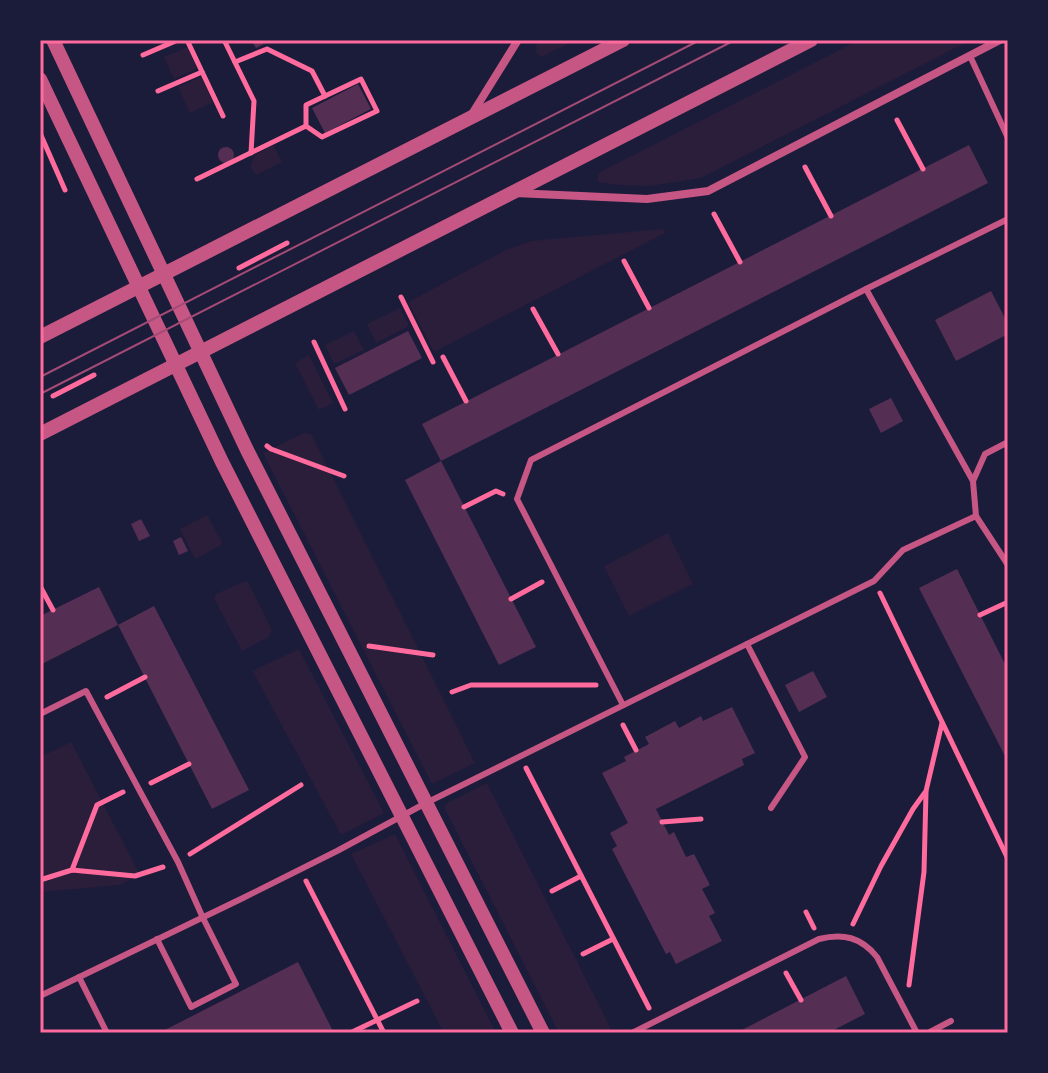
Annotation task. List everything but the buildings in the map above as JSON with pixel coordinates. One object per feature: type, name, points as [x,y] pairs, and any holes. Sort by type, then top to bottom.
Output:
[{"type":"street","points":[[53,40],[247,450],[543,1033]]},
{"type":"street","points":[[469,119],[518,40]]},
{"type":"street","points":[[40,337],[623,40]]},
{"type":"street","points":[[40,434],[811,40]]},
{"type":"street","points":[[510,193],[647,199],[708,191],[1000,40]]},
{"type":"street","points":[[40,79],[268,554],[512,1033]]},
{"type":"lane","points":[[970,56],[1008,138]]},
{"type":"lane","points":[[623,705],[517,499],[531,460],[1008,219]]},
{"type":"lane","points":[[866,289],[973,481],[976,516],[1008,565]]},
{"type":"lane","points":[[973,481],[985,454],[1008,442]]},
{"type":"lane","points":[[40,996],[203,918],[401,815],[874,581],[903,550],[976,516]]},
{"type":"lane","points":[[747,644],[805,757],[771,808]]},
{"type":"lane","points":[[40,714],[86,691],[178,862],[236,984],[191,1007],[157,939]]},
{"type":"lane","points":[[632,1033],[819,939],[833,935],[848,936],[869,947],[917,1033]]},
{"type":"lane","points":[[79,977],[107,1033]]},
{"type":"lane","points":[[928,1033],[951,1021]]},
{"type":"path","points":[[143,55],[178,40]]},
{"type":"path","points":[[187,40],[223,116]]},
{"type":"path","points":[[224,40],[254,101],[251,153]]},
{"type":"path","points":[[235,62],[267,49],[312,71],[325,96]]},
{"type":"path","points":[[158,91],[202,72]]},
{"type":"path","points":[[361,79],[377,111],[322,137],[306,126],[306,105],[361,79]]},
{"type":"path","points":[[897,120],[923,169]]},
{"type":"path","points":[[197,179],[306,126]]},
{"type":"path","points":[[40,133],[65,190]]},
{"type":"path","points":[[805,167],[831,216]]},
{"type":"path","points":[[714,214],[740,262]]},
{"type":"path","points":[[239,268],[287,243]]},
{"type":"path","points":[[624,261],[649,308]]},
{"type":"path","points":[[401,297],[433,362]]},
{"type":"path","points":[[533,309],[558,354]]},
{"type":"path","points":[[314,342],[345,409]]},
{"type":"path","points":[[443,357],[466,401]]},
{"type":"path","points":[[53,396],[94,375]]},
{"type":"path","points":[[263,443],[271,449],[344,476]]},
{"type":"path","points":[[464,507],[496,491],[517,499]]},
{"type":"path","points":[[511,599],[556,575]]},
{"type":"path","points":[[874,581],[1008,859]]},
{"type":"path","points":[[40,586],[53,610]]},
{"type":"path","points":[[980,615],[1008,602]]},
{"type":"path","points":[[93,704],[145,677]]},
{"type":"path","points":[[452,692],[471,685],[613,685]]},
{"type":"path","points":[[903,1007],[924,872],[926,791],[942,722]]},
{"type":"path","points":[[623,725],[636,750]]},
{"type":"path","points":[[520,757],[655,1021]]},
{"type":"path","points":[[72,870],[97,805],[189,764]]},
{"type":"path","points":[[848,936],[881,866],[926,791]]},
{"type":"path","points":[[662,822],[701,819]]},
{"type":"path","points":[[300,869],[384,1033]]},
{"type":"path","points":[[552,891],[581,876]]},
{"type":"path","points":[[583,954],[613,939]]},
{"type":"path","points":[[779,959],[801,1000]]},
{"type":"path","points":[[350,1033],[417,1001]]},
{"type":"shaded area","points":[[537,40],[576,40],[541,57],[536,52]]},
{"type":"shaded area","points":[[859,40],[971,40],[701,178],[650,186],[598,182],[602,171]]},
{"type":"shaded area","points":[[188,47],[197,69],[174,79],[164,57]]},
{"type":"shaded area","points":[[201,77],[213,102],[190,113],[178,87]]},
{"type":"shaded area","points":[[273,145],[282,162],[256,175],[250,166],[255,155]]},
{"type":"shaded area","points":[[663,229],[665,233],[434,352],[408,302],[506,250],[531,241]]},
{"type":"shaded area","points":[[400,308],[409,326],[376,343],[367,324]]},
{"type":"shaded area","points":[[354,331],[364,350],[334,364],[325,345]]},
{"type":"shaded area","points":[[309,355],[333,403],[319,410],[295,363]]},
{"type":"shaded area","points":[[304,433],[311,434],[475,763],[432,784],[263,453]]},
{"type":"shaded area","points":[[207,515],[223,544],[195,559],[180,529]]},
{"type":"shaded area","points":[[668,533],[693,584],[629,616],[604,566]]},
{"type":"shaded area","points":[[248,582],[272,630],[269,637],[242,651],[214,598],[216,594]]},
{"type":"shaded area","points":[[299,649],[384,813],[341,835],[253,672]]},
{"type":"shaded area","points":[[71,742],[140,875],[119,885],[40,892],[40,757]]},
{"type":"shaded area","points":[[487,783],[611,1029],[603,1033],[559,1033],[444,807]]},
{"type":"shaded area","points":[[395,834],[496,1033],[444,1033],[351,854]]},
{"type":"tram line","points":[[40,377],[700,40]]},
{"type":"tram line","points":[[40,394],[735,40]]}]
